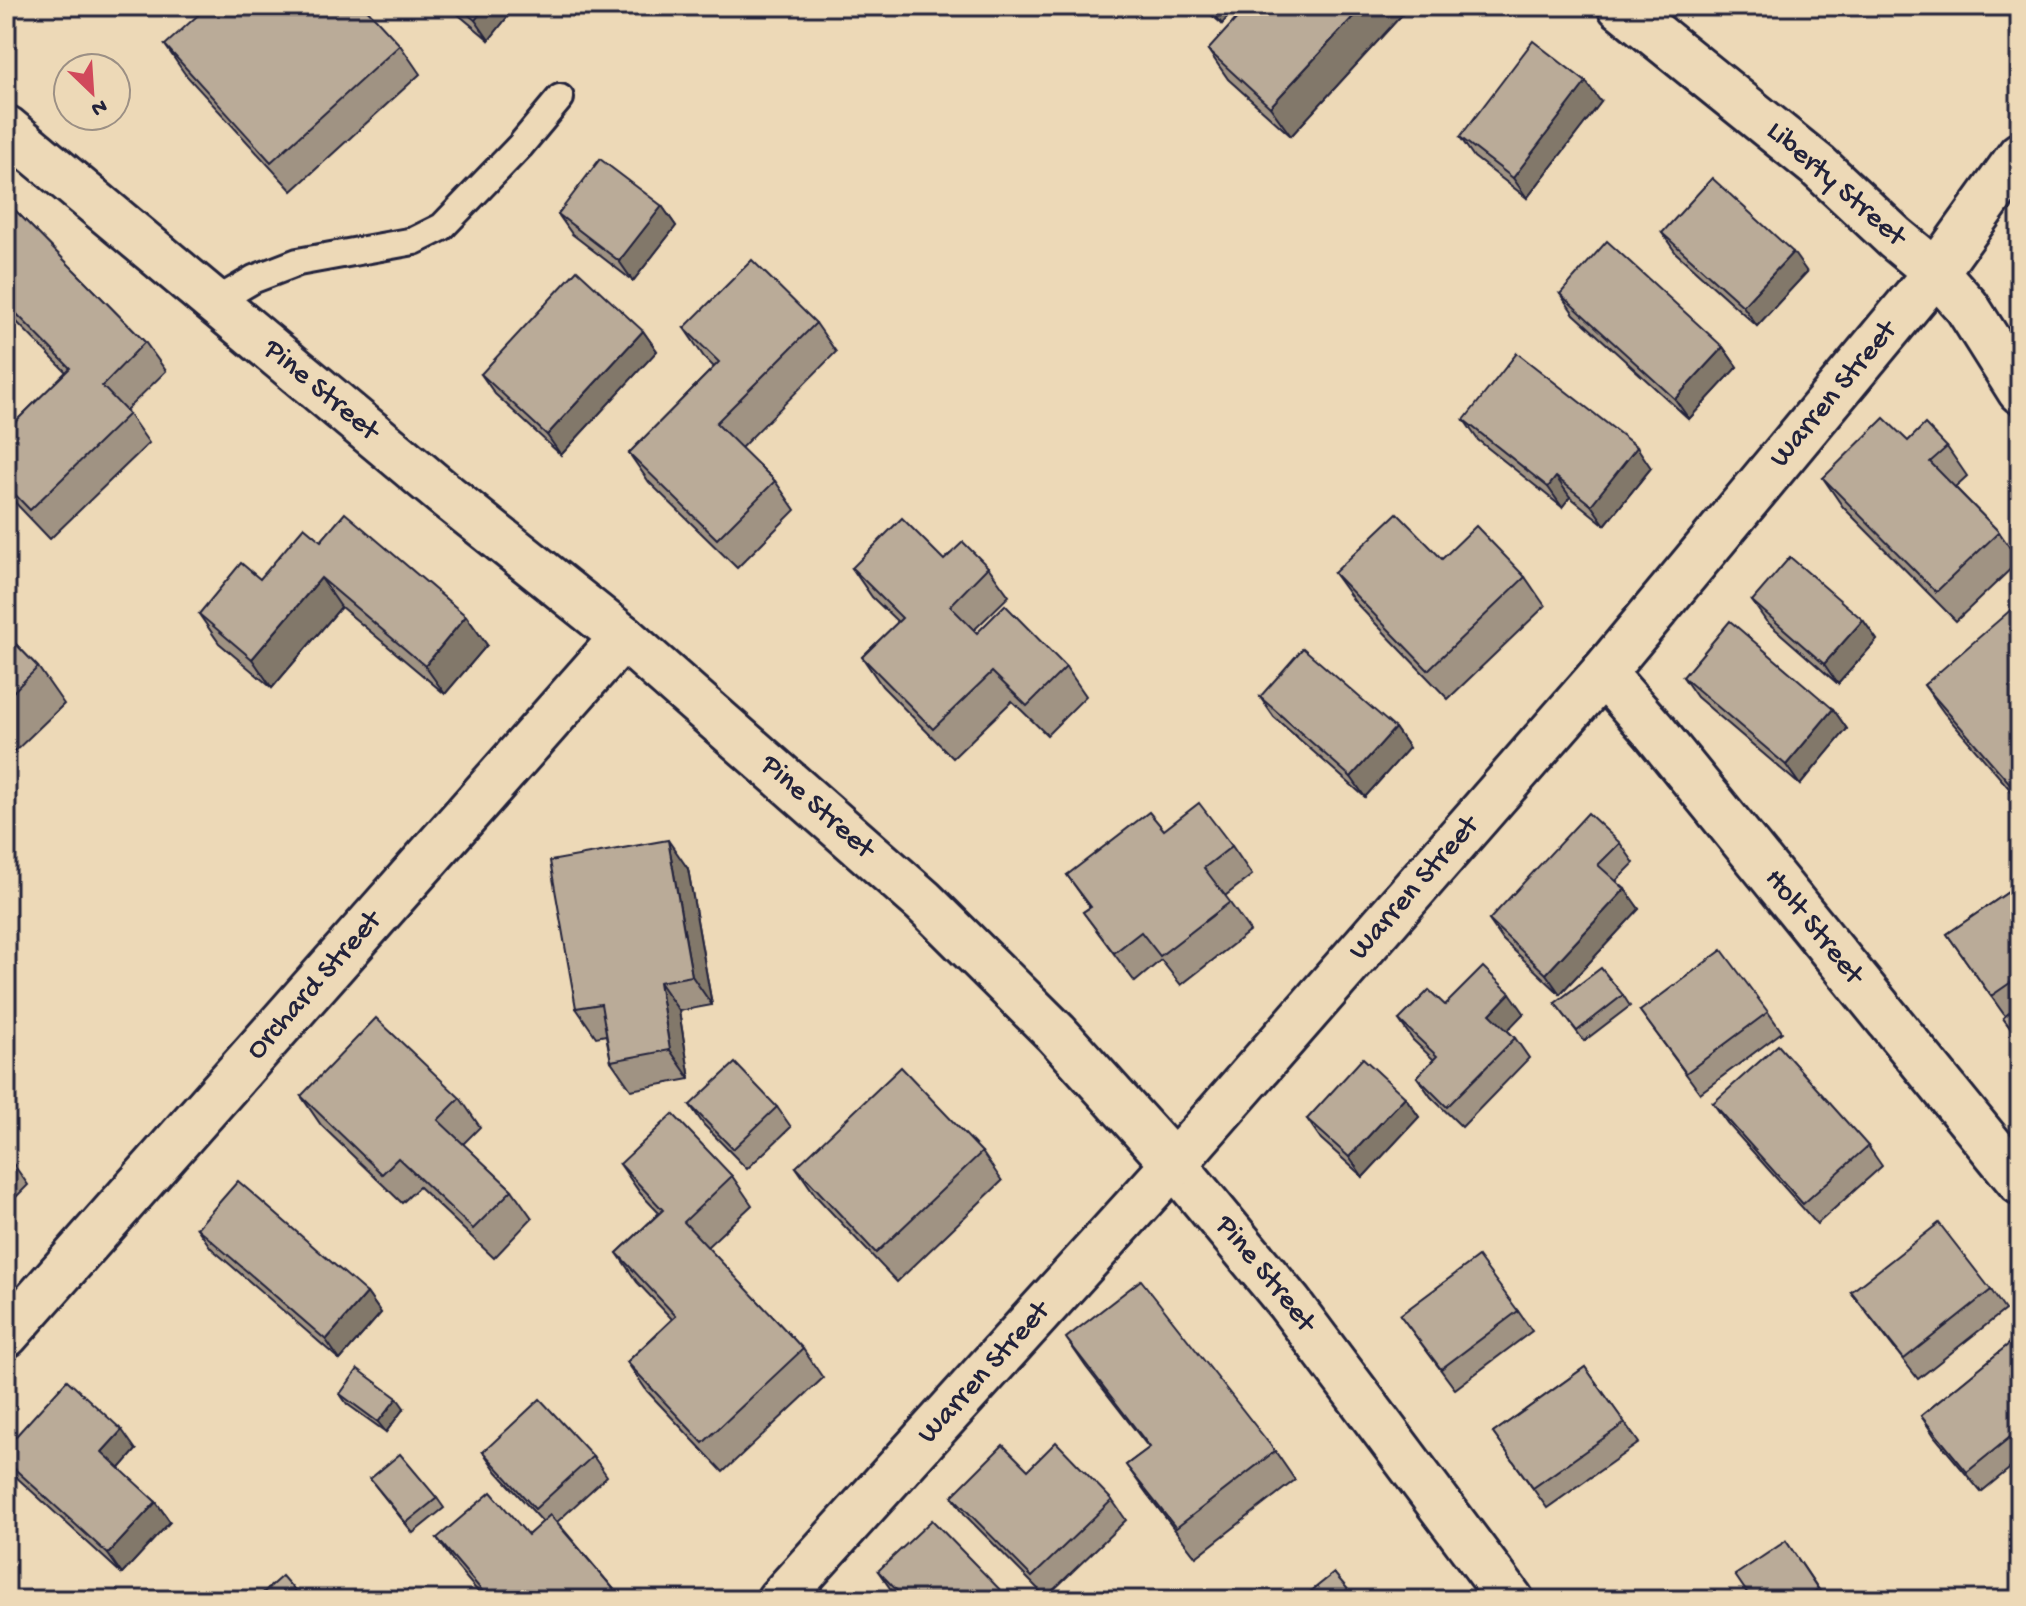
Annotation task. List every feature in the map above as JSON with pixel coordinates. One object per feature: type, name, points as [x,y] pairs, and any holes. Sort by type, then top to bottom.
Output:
[{"type":"street","name":"Liberty Street","points":[[1620,6],[1818,166],[1936,272],[1967,307],[2020,391]]},
{"type":"street","name":"Pine Street","points":[[6,128],[444,494],[623,637],[923,901],[1056,1033],[1174,1164],[1289,1303],[1511,1600]]},
{"type":"street","name":"Warren Street","points":[[779,1600],[1174,1164],[1603,673],[1936,272],[2020,155]]},
{"type":"street","name":"Orchard Street","points":[[6,1335],[623,637]]},
{"type":"street","name":"Holt Street","points":[[1603,673],[1654,731],[2020,1182]]},
{"type":"lane","points":[[215,302],[254,279],[298,262],[414,241],[442,227],[520,146],[560,98]]},
{"type":"building","points":[[208,6],[364,6],[400,45],[271,162],[165,45]]},
{"type":"building","points":[[458,6],[486,6],[475,20]]},
{"type":"building","points":[[1248,6],[1363,6],[1270,107],[1208,50]]},
{"type":"building","points":[[1533,41],[1586,82],[1513,178],[1460,137]]},
{"type":"building","points":[[600,159],[662,206],[619,261],[558,214]]},
{"type":"building","points":[[1712,178],[1793,252],[1743,306],[1662,233]]},
{"type":"building","points":[[6,201],[145,342],[102,386],[129,414],[30,510],[6,485],[6,431],[70,368],[6,303]]},
{"type":"building","points":[[1607,241],[1723,347],[1675,399],[1560,294]]},
{"type":"building","points":[[752,260],[816,323],[716,423],[775,481],[717,539],[629,453],[719,362],[684,328]]},
{"type":"building","points":[[577,270],[643,331],[547,435],[481,374]]},
{"type":"building","points":[[1517,353],[1637,447],[1591,505],[1556,477],[1548,487],[1464,420]]},
{"type":"building","points":[[1884,418],[1908,441],[1925,424],[1947,447],[1930,462],[1999,532],[1936,592],[1823,478]]},
{"type":"building","points":[[345,513],[466,616],[425,666],[321,578],[252,659],[199,614],[241,563],[260,579],[304,527],[321,541]]},
{"type":"building","points":[[1397,513],[1442,559],[1476,526],[1525,577],[1428,670],[1334,573]]},
{"type":"building","points":[[902,518],[944,560],[963,542],[988,567],[950,606],[977,633],[1005,605],[1066,667],[1027,706],[992,672],[933,729],[862,657],[902,618],[852,568]]},
{"type":"building","points":[[1790,557],[1863,620],[1824,664],[1752,601]]},
{"type":"building","points":[[2014,607],[2020,613],[2020,795],[1924,685]]},
{"type":"building","points":[[1730,621],[1833,709],[1786,765],[1683,677]]},
{"type":"building","points":[[6,634],[38,667],[6,699]]},
{"type":"building","points":[[1303,648],[1395,728],[1351,777],[1260,697]]},
{"type":"building","points":[[1199,803],[1232,846],[1204,868],[1230,902],[1160,956],[1141,932],[1114,953],[1083,912],[1091,907],[1067,875],[1149,812],[1164,830]]},
{"type":"building","points":[[1588,813],[1620,843],[1598,865],[1625,889],[1546,974],[1489,920]]},
{"type":"building","points":[[668,840],[692,976],[659,982],[670,1050],[611,1061],[601,1004],[576,1008],[550,861]]},
{"type":"building","points":[[2020,884],[2020,976],[1991,996],[1947,934]]},
{"type":"building","points":[[1722,950],[1768,1012],[1686,1073],[1640,1011]]},
{"type":"building","points":[[1483,967],[1510,993],[1490,1014],[1515,1038],[1447,1107],[1417,1077],[1437,1056],[1399,1020],[1429,990],[1445,1005]]},
{"type":"building","points":[[1601,968],[1623,995],[1577,1031],[1555,1003]]},
{"type":"building","points":[[2020,1004],[2020,1040],[2003,1018]]},
{"type":"building","points":[[376,1018],[460,1098],[438,1120],[512,1190],[473,1229],[398,1158],[382,1174],[301,1096]]},
{"type":"building","points":[[1778,1045],[1868,1146],[1803,1204],[1713,1103]]},
{"type":"building","points":[[1363,1058],[1405,1097],[1349,1157],[1307,1119]]},
{"type":"building","points":[[735,1063],[777,1107],[733,1149],[690,1105]]},
{"type":"building","points":[[901,1067],[982,1152],[876,1253],[796,1167]]},
{"type":"building","points":[[673,1114],[732,1176],[684,1222],[803,1349],[703,1443],[627,1362],[676,1316],[617,1253],[663,1210],[620,1164]]},
{"type":"building","points":[[6,1156],[14,1165],[6,1173]]},
{"type":"building","points":[[238,1181],[367,1293],[326,1340],[197,1228]]},
{"type":"building","points":[[1939,1223],[1991,1290],[1904,1359],[1851,1292]]},
{"type":"building","points":[[1478,1257],[1518,1311],[1441,1369],[1400,1315]]},
{"type":"building","points":[[1141,1280],[1275,1451],[1176,1528],[1126,1465],[1150,1447],[1066,1338]]},
{"type":"building","points":[[2020,1335],[2020,1429],[1967,1472],[1921,1416]]},
{"type":"building","points":[[1585,1367],[1625,1423],[1533,1488],[1493,1433]]},
{"type":"building","points":[[358,1369],[397,1398],[378,1422],[340,1394]]},
{"type":"building","points":[[67,1380],[122,1430],[102,1452],[156,1502],[108,1554],[6,1461],[6,1447]]},
{"type":"building","points":[[540,1399],[593,1456],[535,1509],[483,1452]]},
{"type":"building","points":[[1056,1442],[1112,1500],[1032,1577],[952,1496],[1003,1445],[1028,1470]]},
{"type":"building","points":[[400,1454],[437,1498],[406,1523],[370,1479]]},
{"type":"building","points":[[491,1492],[528,1535],[550,1515],[623,1600],[490,1600],[437,1538]]},
{"type":"building","points":[[932,1520],[1010,1600],[906,1600],[878,1571]]},
{"type":"building","points":[[1786,1541],[1818,1589],[1801,1600],[1752,1600],[1735,1575]]},
{"type":"building","points":[[1334,1573],[1357,1600],[1300,1600]]},
{"type":"building","points":[[282,1576],[303,1600],[255,1600]]}]
